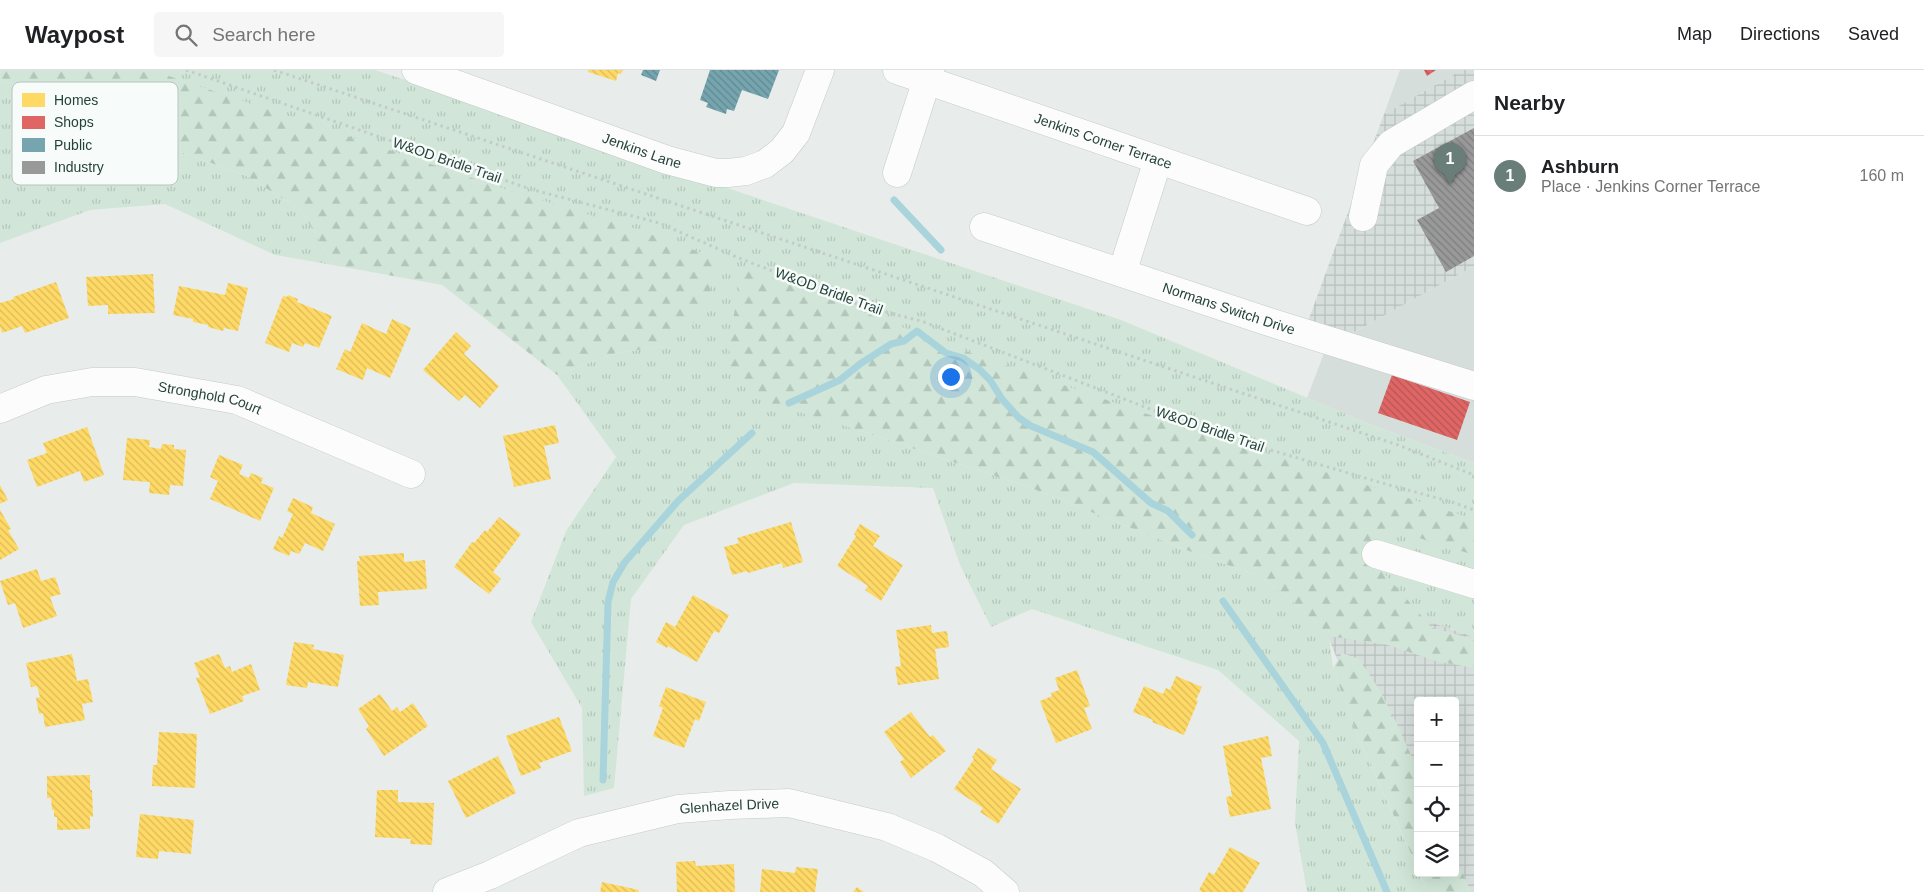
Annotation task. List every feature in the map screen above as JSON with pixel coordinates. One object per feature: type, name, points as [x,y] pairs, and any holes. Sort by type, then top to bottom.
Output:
[{"type":"street","name":"Jenkins Lane","points":[[416,70],[667,160],[716,173],[728,173],[746,171],[765,164],[782,151],[796,134],[820,70]]},
{"type":"street","name":"Jenkins Corner Terrace","points":[[897,70],[928,75],[1158,160],[1307,211]]},
{"type":"street","points":[[896,173],[928,75]]},
{"type":"street","points":[[1362,217],[1374,165],[1391,144],[1474,95]]},
{"type":"street","points":[[1122,273],[1158,160]]},
{"type":"street","name":"Normans Switch Drive","points":[[984,227],[1266,321],[1474,386]]},
{"type":"street","name":"Stronghold Court","points":[[0,409],[46,390],[92,382],[135,382],[237,400],[412,474]]},
{"type":"street","points":[[1376,554],[1474,584]]},
{"type":"street","name":"Glenhazel Drive","points":[[447,892],[496,883],[579,832],[678,809],[789,803],[887,827],[928,844],[983,874],[1005,892]]},
{"type":"path","name":"W&OD Bridle Trail","points":[[186,70],[530,189],[659,223],[739,258],[860,305],[924,322],[1210,432],[1474,510]]},
{"type":"path","points":[[274,70],[1398,445],[1474,475]]},
{"type":"shaded area","points":[[1400,70],[1462,70],[1384,114]]},
{"type":"shaded area","points":[[1462,70],[1474,70],[1474,266],[1345,337],[1307,324],[1384,114]]},
{"type":"shaded area","points":[[1474,266],[1474,463],[1377,427],[1307,398],[1332,332],[1345,337]]},
{"type":"shaded area","points":[[1305,581],[1341,591],[1474,637],[1474,892],[1433,892],[1450,877],[1459,877],[1459,697],[1414,697],[1414,845]]},
{"type":"green space","points":[[0,70],[151,70],[505,189],[633,228],[719,259],[709,295],[694,322],[664,346],[612,354],[557,375],[442,285],[333,265],[301,210],[245,175],[178,151],[178,82],[12,83],[0,79]]},
{"type":"green space","points":[[112,70],[375,70],[1121,320],[1377,427],[1474,463],[1474,637],[1341,591],[740,283],[737,305],[861,431],[1031,488],[1204,557],[1260,576],[1298,606],[1329,636],[1333,668],[1357,735],[1414,861],[1414,877],[1421,877],[1428,892],[1307,892],[1295,823],[1299,741],[1218,670],[1032,609],[991,627],[960,565],[933,488],[794,483],[684,525],[631,599],[614,788],[584,796],[582,708],[531,622],[566,531],[616,457],[557,375],[612,354],[664,346],[178,103],[178,82],[136,82]]},
{"type":"green space","points":[[0,79],[12,83],[12,185],[178,185],[178,151],[245,175],[301,210],[333,265],[275,255],[165,204],[90,210],[0,243]]},
{"type":"green space","points":[[743,267],[971,353],[1196,431],[1474,519],[1474,555],[1390,529],[1377,565],[1432,628],[1474,639],[1474,668],[1436,661],[1388,645],[1329,636],[1298,606],[1260,576],[1204,557],[1031,488],[861,431],[763,401],[729,369],[730,335]]},
{"type":"green space","points":[[1342,653],[1359,659],[1379,689],[1414,762],[1414,860],[1357,735],[1333,668]]},
{"type":"green space","points":[[1459,865],[1471,892],[1428,892],[1422,877],[1459,877]]},
{"type":"building: Homes","points":[[588,70],[623,70],[621,74],[618,73],[616,81],[588,72]]},
{"type":"building: Homes","points":[[153,274],[155,313],[108,314],[108,305],[88,306],[86,277]]},
{"type":"building: Homes","points":[[56,282],[69,318],[25,333],[22,326],[2,333],[0,326],[0,303]]},
{"type":"building: Homes","points":[[228,283],[248,288],[238,331],[224,328],[223,331],[193,322],[193,319],[173,315],[179,286],[225,295]]},
{"type":"building: Homes","points":[[288,295],[298,299],[297,302],[332,316],[319,348],[305,343],[303,347],[292,343],[289,352],[265,343],[283,296],[287,297]]},
{"type":"building: Homes","points":[[392,319],[411,328],[390,378],[367,368],[363,380],[336,369],[345,349],[350,352],[362,323],[386,334]]},
{"type":"building: Homes","points":[[456,332],[471,346],[464,354],[499,386],[480,408],[465,395],[459,401],[423,370]]},
{"type":"building: Homes","points":[[555,425],[559,443],[544,446],[551,479],[514,487],[503,436]]},
{"type":"building: Homes","points":[[87,427],[104,475],[84,482],[80,471],[37,487],[27,460],[47,453],[43,443]]},
{"type":"building: Homes","points":[[127,438],[150,440],[149,447],[161,449],[162,444],[174,445],[174,449],[186,450],[183,486],[170,485],[169,495],[149,493],[150,482],[123,480]]},
{"type":"building: Homes","points":[[219,455],[243,465],[239,474],[249,478],[251,473],[263,478],[261,483],[274,488],[260,521],[210,499],[218,481],[210,477]]},
{"type":"building: Homes","points":[[0,485],[8,500],[0,504]]},
{"type":"building: Homes","points":[[293,498],[313,507],[311,513],[335,524],[323,551],[305,543],[299,554],[291,551],[289,556],[273,549],[279,536],[282,538],[293,514],[287,511]]},
{"type":"building: Homes","points":[[0,510],[11,529],[8,530],[19,549],[0,560]]},
{"type":"building: Homes","points":[[499,517],[521,534],[493,572],[501,579],[489,594],[454,567],[472,542],[474,543],[485,530],[487,532]]},
{"type":"building: Homes","points":[[791,522],[803,562],[783,568],[782,563],[748,573],[747,571],[732,575],[724,547],[739,543],[737,538]]},
{"type":"building: Homes","points":[[860,524],[880,536],[873,546],[903,565],[881,601],[865,590],[868,586],[837,566],[856,536],[854,534]]},
{"type":"building: Homes","points":[[404,553],[404,562],[425,560],[427,589],[378,592],[379,605],[360,606],[357,561],[360,561],[359,556]]},
{"type":"building: Homes","points":[[37,569],[41,581],[55,577],[61,594],[50,597],[57,616],[23,628],[15,603],[8,605],[0,581]]},
{"type":"building: Homes","points":[[693,595],[729,615],[719,633],[714,631],[697,662],[668,646],[667,648],[656,642],[666,622],[675,627]]},
{"type":"building: Homes","points":[[931,625],[932,633],[947,631],[949,647],[935,649],[939,679],[898,685],[895,667],[901,666],[896,630]]},
{"type":"building: Homes","points":[[294,642],[314,645],[313,649],[344,655],[338,687],[308,682],[307,688],[286,685]]},
{"type":"building: Homes","points":[[72,654],[77,681],[88,679],[93,702],[82,704],[85,720],[45,727],[43,713],[39,714],[36,698],[40,697],[37,686],[31,687],[26,663]]},
{"type":"building: Homes","points":[[219,654],[225,668],[230,666],[232,672],[251,664],[260,690],[242,696],[244,701],[210,714],[196,678],[200,677],[194,663]]},
{"type":"building: Homes","points":[[1077,670],[1090,706],[1084,708],[1092,729],[1056,743],[1040,701],[1052,696],[1051,693],[1059,690],[1055,678]]},
{"type":"building: Homes","points":[[1176,676],[1202,687],[1184,735],[1133,712],[1144,686],[1163,694],[1166,688],[1170,690]]},
{"type":"building: Homes","points":[[666,687],[706,702],[699,721],[695,719],[684,748],[653,736],[663,708],[659,706]]},
{"type":"building: Homes","points":[[380,694],[392,711],[397,707],[400,712],[413,703],[428,726],[384,756],[366,729],[369,726],[358,709]]},
{"type":"building: Homes","points":[[911,712],[930,737],[933,735],[946,751],[911,778],[900,762],[904,759],[884,732]]},
{"type":"building: Homes","points":[[559,717],[572,751],[539,763],[541,768],[521,776],[506,736]]},
{"type":"building: Homes","points":[[159,732],[197,734],[195,788],[152,786],[153,765],[157,765]]},
{"type":"building: Homes","points":[[1268,736],[1272,756],[1261,758],[1271,809],[1230,817],[1226,797],[1232,796],[1223,746]]},
{"type":"building: Homes","points":[[978,748],[997,760],[991,769],[1021,789],[998,824],[980,812],[983,808],[954,789],[974,759],[972,757]]},
{"type":"building: Homes","points":[[498,756],[516,793],[466,818],[448,781]]},
{"type":"building: Homes","points":[[90,775],[93,817],[90,816],[90,829],[57,830],[57,817],[54,817],[51,798],[47,798],[47,776]]},
{"type":"building: Homes","points":[[377,790],[398,790],[398,802],[434,803],[432,845],[410,844],[411,839],[375,837]]},
{"type":"building: Homes","points":[[140,814],[194,820],[191,854],[159,851],[158,859],[136,857]]},
{"type":"building: Homes","points":[[1230,847],[1260,863],[1243,892],[1202,892],[1199,890],[1209,872],[1214,875]]},
{"type":"building: Homes","points":[[695,861],[696,866],[734,864],[735,892],[677,892],[676,862]]},
{"type":"building: Homes","points":[[796,867],[818,869],[815,892],[760,892],[762,869],[795,873]]},
{"type":"building: Homes","points":[[602,882],[639,890],[638,892],[600,892]]},
{"type":"building: Homes","points":[[857,887],[864,892],[853,892]]},
{"type":"building: Shops","points":[[1424,70],[1436,70],[1427,76]]},
{"type":"building: Shops","points":[[1392,375],[1470,402],[1457,440],[1378,413]]},
{"type":"building: Public","points":[[643,70],[660,70],[656,81],[641,75]]},
{"type":"building: Public","points":[[710,70],[779,70],[768,99],[742,90],[734,111],[727,109],[726,114],[706,107],[708,103],[700,100]]},
{"type":"building: Industry","points":[[1474,128],[1474,256],[1446,272],[1417,220],[1439,208],[1413,161]]},
{"type":"waterway","points":[[894,200],[941,250]]},
{"type":"waterway","points":[[789,403],[840,380],[860,364],[891,344],[904,341],[917,331],[946,353],[963,358],[979,369],[990,380],[1002,399],[1019,418],[1031,426],[1093,452],[1151,503],[1168,511],[1192,535]]},
{"type":"waterway","points":[[603,780],[608,602],[613,582],[625,562],[678,501],[752,433]]},
{"type":"waterway","points":[[1223,601],[1323,743],[1387,892]]},
{"type":"place","name":"Ashburn","points":[[1450,184]]}]
